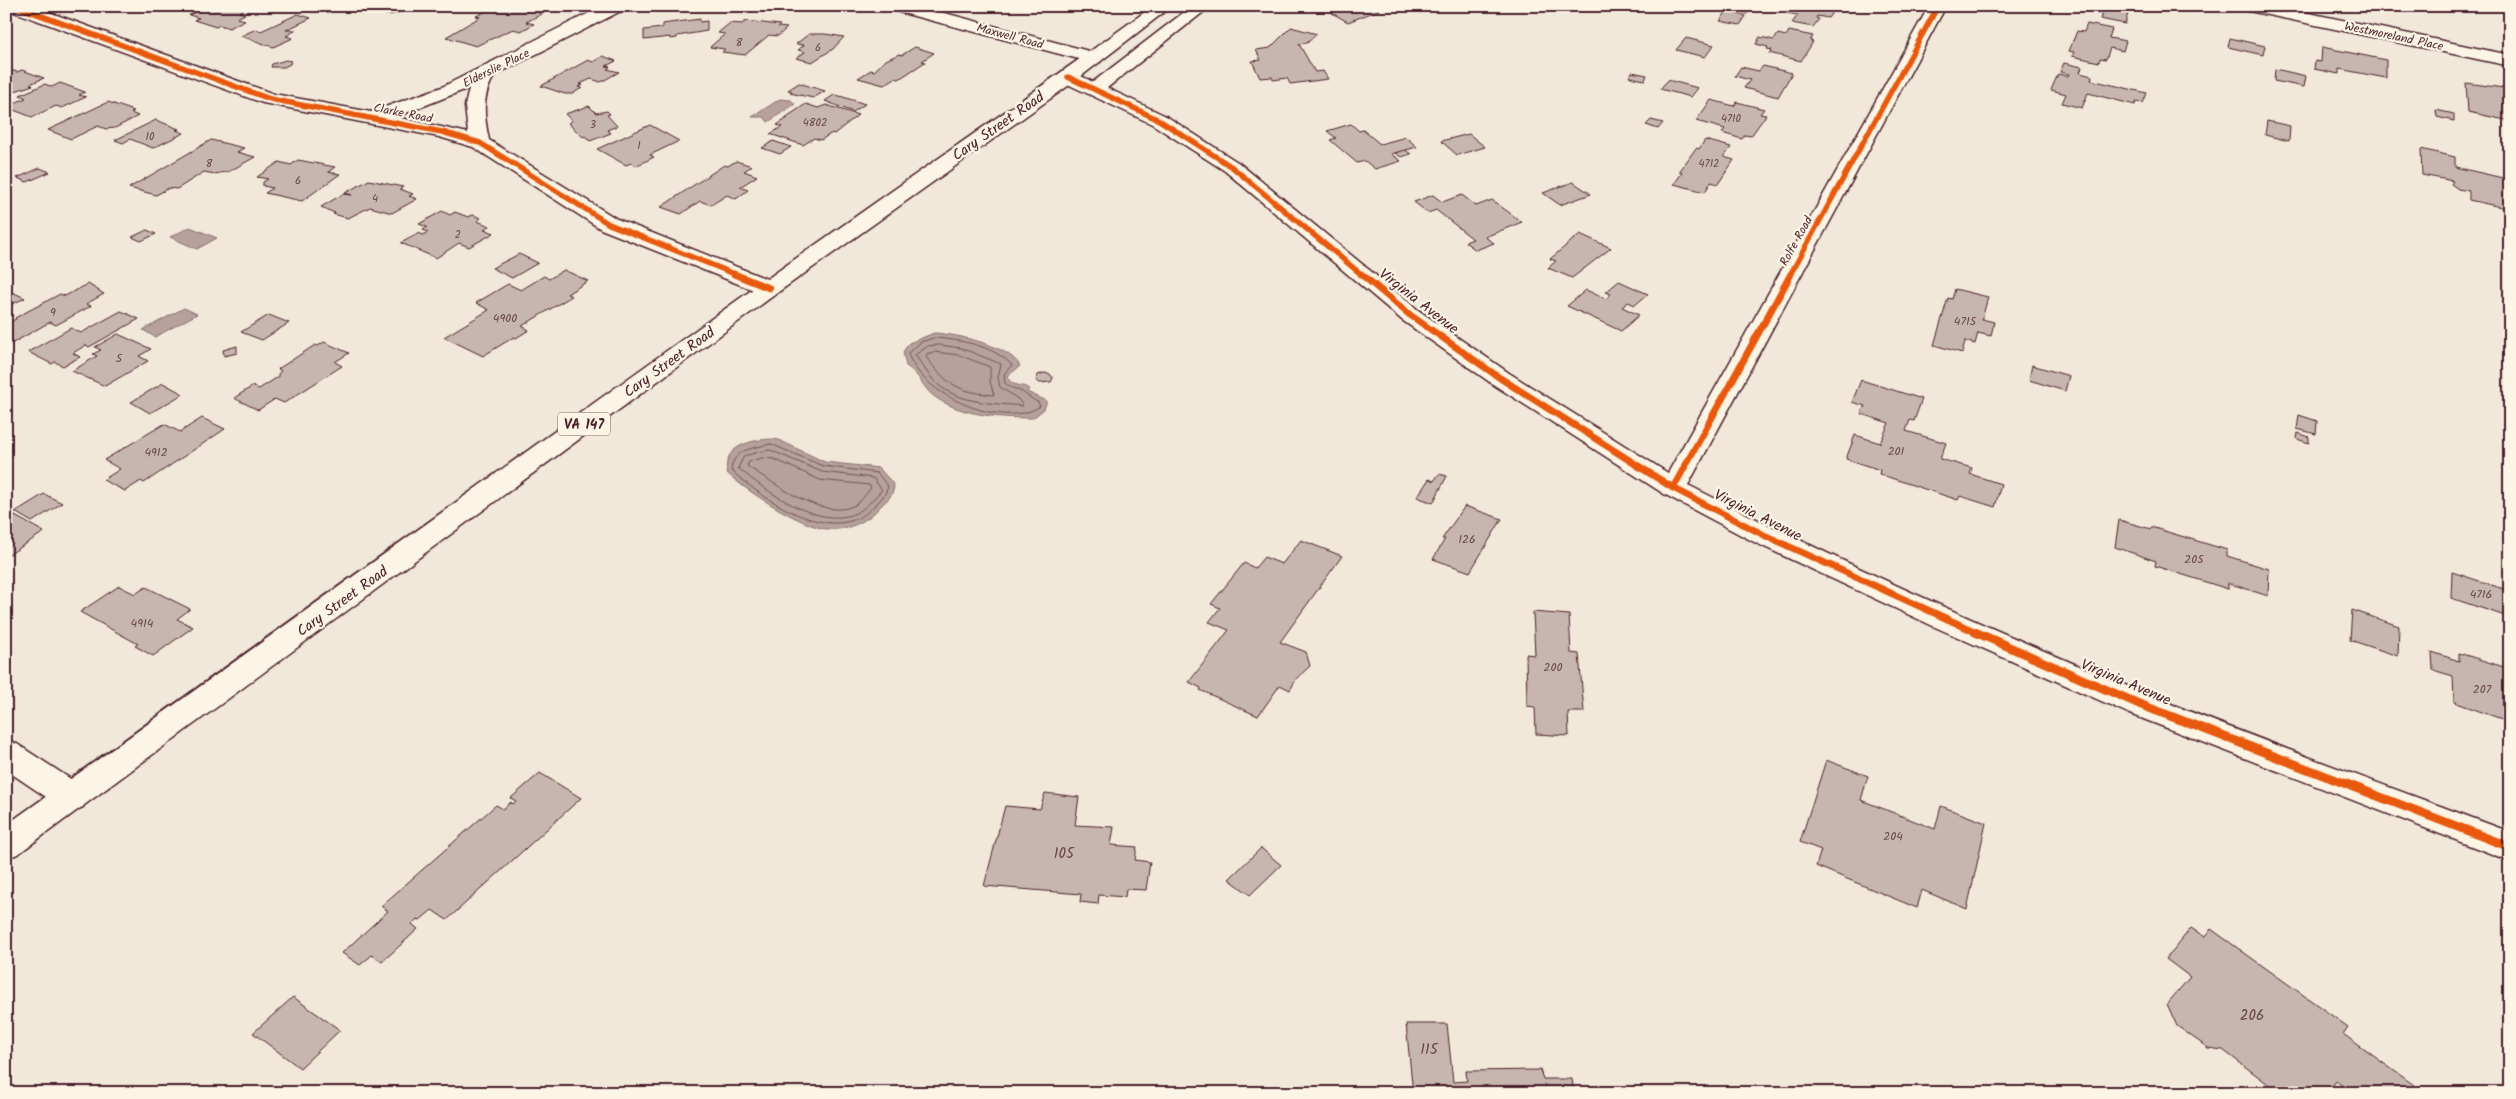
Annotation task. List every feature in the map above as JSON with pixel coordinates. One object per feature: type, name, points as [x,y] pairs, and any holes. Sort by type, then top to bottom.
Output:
[{"type":"street","name":"Clarke Road","points":[[15,6],[270,99],[442,132],[480,143],[609,224],[769,288]]},
{"type":"street","name":"Elderslie Place","points":[[370,118],[426,101],[488,72],[617,6]]},
{"type":"street","name":"Maxwell Road","points":[[897,6],[1094,58]]},
{"type":"street","name":"Cary Street Road","points":[[6,844],[512,478],[769,288],[1068,77],[1164,6]]},
{"type":"street","points":[[1095,89],[1203,6]]},
{"type":"street","name":"Rolfe Road","points":[[1673,488],[1938,6]]},
{"type":"street","name":"Westmoreland Place","points":[[2249,6],[2510,60]]},
{"type":"street","points":[[2312,6],[2510,46]]},
{"type":"street","points":[[480,143],[474,112],[475,98],[477,89],[488,72]]},
{"type":"street","name":"Virginia Avenue","points":[[1068,77],[1159,120],[1232,167],[1410,315],[1500,378],[1673,488],[1766,536],[1945,619],[2139,704],[2510,848]]},
{"type":"street","points":[[6,753],[72,797]]},
{"type":"water","points":[[780,99],[791,100],[795,104],[768,122],[764,117],[752,117]]},
{"type":"water","points":[[190,227],[217,238],[197,249],[170,237]]},
{"type":"water","points":[[184,308],[197,314],[155,337],[143,330]]},
{"type":"water","points":[[934,333],[968,338],[1005,352],[1020,366],[1008,376],[1009,380],[1013,384],[1027,387],[1029,389],[1027,392],[1047,401],[1044,409],[1033,418],[982,415],[957,408],[935,397],[906,366],[903,352],[909,343]]},
{"type":"water","points":[[771,439],[779,440],[825,462],[879,468],[894,485],[894,489],[889,498],[873,514],[855,525],[841,529],[826,529],[803,522],[760,498],[727,473],[729,456],[733,451],[747,443]]},
{"type":"building","points":[[153,6],[188,6],[177,11]]},
{"type":"building","points":[[207,6],[217,10],[225,6],[252,6],[239,12],[245,14],[237,18],[245,20],[229,28],[220,25],[216,27],[194,20],[199,18],[189,15]]},
{"type":"building","points":[[490,6],[543,6],[530,10],[542,14],[526,22],[534,24],[521,31],[513,29],[476,46],[446,37],[480,17],[476,16],[487,11],[484,10]]},
{"type":"building","points":[[1351,6],[1372,6],[1379,10],[1348,22],[1332,13]]},
{"type":"building","points":[[1727,6],[1751,7],[1747,14],[1725,9]]},
{"type":"building","points":[[1785,6],[1837,6],[1828,18],[1817,16],[1816,18],[1819,19],[1813,27],[1792,23],[1798,15],[1786,13],[1787,10],[1782,9]]},
{"type":"building","points":[[2084,6],[2130,6],[2125,24],[2100,19],[2102,13],[2083,10]]},
{"type":"building","points":[[398,7],[403,9],[402,12],[385,14],[391,8]]},
{"type":"building","points":[[1727,11],[1746,16],[1740,25],[1720,21]]},
{"type":"building","points":[[298,14],[311,18],[286,30],[296,30],[286,36],[293,38],[273,47],[241,36],[256,29],[261,31]]},
{"type":"building","points":[[700,19],[700,22],[707,21],[707,31],[670,39],[670,37],[644,40],[644,30],[662,28],[662,24]]},
{"type":"building","points":[[746,21],[780,25],[778,27],[787,28],[778,36],[769,35],[745,55],[722,52],[725,49],[710,47],[725,34],[718,33],[730,23],[742,24]]},
{"type":"building","points":[[2087,24],[2112,29],[2109,38],[2126,41],[2123,51],[2110,48],[2106,59],[2100,58],[2099,62],[2072,56],[2074,52],[2069,51],[2077,31],[2084,32]]},
{"type":"building","points":[[1291,27],[1317,34],[1307,43],[1299,44],[1315,72],[1323,71],[1328,79],[1290,84],[1287,78],[1273,80],[1272,77],[1260,78],[1252,61],[1261,60],[1256,50],[1270,48]]},
{"type":"building","points":[[1789,31],[1813,36],[1810,41],[1813,42],[1801,61],[1769,53],[1772,50],[1767,49],[1768,47],[1756,44],[1760,37],[1774,40],[1778,34],[1786,36]]},
{"type":"building","points":[[809,34],[844,37],[833,49],[812,62],[796,58],[805,52],[798,50],[804,45],[796,44]]},
{"type":"building","points":[[1686,38],[1714,45],[1705,57],[1676,50]]},
{"type":"building","points":[[2230,38],[2265,46],[2263,55],[2228,47]]},
{"type":"building","points":[[915,47],[934,53],[922,61],[925,62],[899,79],[895,78],[884,85],[858,78],[871,70],[874,71],[886,60],[899,54],[902,55]]},
{"type":"building","points":[[2322,47],[2386,60],[2386,78],[2339,69],[2339,74],[2314,69],[2315,61],[2321,62]]},
{"type":"building","points":[[603,56],[616,61],[606,66],[610,67],[607,69],[619,72],[601,82],[591,79],[580,84],[583,85],[578,87],[582,88],[572,94],[565,94],[541,86],[588,60],[593,62]]},
{"type":"building","points":[[286,60],[291,61],[290,64],[284,67],[271,67],[272,64]]},
{"type":"building","points":[[2064,63],[2082,67],[2080,73],[2092,76],[2091,80],[2147,93],[2143,103],[2136,102],[2135,105],[2088,93],[2082,108],[2062,103],[2066,94],[2051,90],[2058,74],[2068,76],[2069,74],[2060,72]]},
{"type":"building","points":[[1763,66],[1792,73],[1778,97],[1744,88],[1750,80],[1735,76],[1741,67],[1759,71]]},
{"type":"building","points":[[2275,69],[2306,76],[2304,87],[2274,81]]},
{"type":"building","points":[[22,70],[44,78],[30,84],[33,85],[6,94],[6,71],[17,72]]},
{"type":"building","points":[[1632,72],[1647,75],[1645,80],[1629,77]]},
{"type":"building","points":[[1668,80],[1698,88],[1691,97],[1660,89]]},
{"type":"building","points":[[60,83],[85,92],[79,95],[86,97],[62,108],[56,106],[32,117],[6,107],[26,98],[20,95],[45,84],[52,87]]},
{"type":"building","points":[[799,83],[825,91],[813,98],[790,93],[792,91],[788,90]]},
{"type":"building","points":[[2466,83],[2504,88],[2504,90],[2510,92],[2510,121],[2468,112]]},
{"type":"building","points":[[834,95],[865,104],[853,112],[825,101]]},
{"type":"building","points":[[1711,100],[1734,106],[1737,102],[1764,109],[1760,114],[1766,115],[1751,136],[1745,135],[1742,139],[1722,133],[1725,129],[1696,121]]},
{"type":"building","points":[[108,102],[134,111],[131,113],[138,116],[115,128],[106,129],[98,126],[71,139],[48,130]]},
{"type":"building","points":[[806,104],[818,108],[826,105],[858,115],[834,134],[832,133],[821,140],[814,138],[803,145],[770,134],[782,127],[777,125],[788,118],[785,118]]},
{"type":"building","points":[[589,106],[596,113],[607,111],[610,114],[607,115],[617,126],[607,130],[611,133],[590,141],[568,123],[572,121],[565,114]]},
{"type":"building","points":[[2436,110],[2454,114],[2454,121],[2437,117]]},
{"type":"building","points":[[156,120],[179,129],[176,130],[184,133],[153,148],[130,139],[123,143],[115,140]]},
{"type":"building","points":[[1651,120],[1663,123],[1658,129],[1646,125]]},
{"type":"building","points":[[2267,121],[2290,126],[2289,141],[2265,135]]},
{"type":"building","points":[[1351,124],[1359,131],[1363,130],[1380,144],[1406,137],[1417,147],[1391,154],[1401,161],[1375,169],[1365,161],[1357,163],[1330,140],[1336,138],[1327,131]]},
{"type":"building","points":[[650,125],[679,141],[650,155],[654,157],[636,166],[631,163],[626,165],[597,149]]},
{"type":"building","points":[[1469,134],[1485,147],[1457,155],[1441,141]]},
{"type":"building","points":[[211,140],[244,148],[237,152],[255,157],[230,171],[215,174],[204,172],[177,189],[169,188],[156,195],[129,188]]},
{"type":"building","points":[[1705,140],[1731,147],[1724,157],[1734,160],[1718,184],[1711,182],[1705,192],[1674,184],[1682,173],[1679,172],[1696,148],[1699,149]]},
{"type":"building","points":[[773,141],[791,147],[780,154],[762,148]]},
{"type":"building","points":[[2421,149],[2455,157],[2455,167],[2507,179],[2504,155],[2510,156],[2510,209],[2469,200],[2469,191],[2458,189],[2451,184],[2453,181],[2422,175]]},
{"type":"building","points":[[1405,150],[1411,154],[1401,157],[1395,153]]},
{"type":"building","points":[[298,160],[335,167],[328,172],[340,174],[302,201],[265,193],[273,188],[263,186],[263,182],[268,179],[257,177],[279,162],[291,165]]},
{"type":"building","points":[[736,161],[752,166],[744,171],[757,176],[740,187],[748,190],[736,199],[727,195],[711,205],[700,201],[681,214],[661,207],[724,165],[728,166]]},
{"type":"building","points":[[40,168],[50,172],[27,182],[17,178]]},
{"type":"building","points":[[369,180],[403,187],[400,189],[413,194],[409,196],[417,199],[392,213],[370,207],[348,218],[333,214],[335,213],[321,207],[343,194],[352,195],[345,193]]},
{"type":"building","points":[[1573,182],[1591,194],[1560,205],[1543,193]]},
{"type":"building","points":[[1433,195],[1442,202],[1462,195],[1476,206],[1492,200],[1522,222],[1485,237],[1494,243],[1476,250],[1465,242],[1473,239],[1436,210],[1428,213],[1414,202]]},
{"type":"building","points":[[442,211],[450,215],[455,212],[468,217],[473,215],[481,218],[477,221],[490,226],[484,229],[494,233],[469,247],[459,243],[436,258],[401,243],[419,233],[423,235],[428,232],[423,230],[427,227],[419,224]]},
{"type":"building","points":[[147,230],[156,234],[141,241],[132,237]]},
{"type":"building","points":[[1580,234],[1611,248],[1572,278],[1548,268],[1556,261],[1550,259]]},
{"type":"building","points":[[519,254],[538,263],[512,278],[492,268]]},
{"type":"building","points":[[564,270],[588,281],[567,294],[572,296],[522,326],[529,330],[516,338],[514,337],[483,356],[444,337],[489,310],[476,303],[508,284],[521,290],[544,276],[549,279]]},
{"type":"building","points":[[1619,281],[1648,294],[1635,305],[1628,302],[1622,307],[1639,315],[1621,331],[1567,306],[1586,290],[1606,299],[1611,294],[1606,292]]},
{"type":"building","points":[[88,284],[104,294],[86,304],[91,306],[56,325],[50,322],[11,344],[6,342],[6,324],[60,294],[65,296]]},
{"type":"building","points":[[1955,289],[1988,297],[1982,319],[1994,322],[1991,336],[1978,333],[1975,344],[1965,341],[1962,353],[1934,345],[1948,298],[1952,299]]},
{"type":"building","points":[[12,292],[25,298],[6,307],[6,295]]},
{"type":"building","points":[[121,311],[139,319],[89,347],[86,345],[73,353],[80,357],[63,366],[55,362],[52,364],[28,352],[71,328],[81,333]]},
{"type":"building","points":[[269,315],[289,323],[262,340],[241,332]]},
{"type":"building","points":[[118,334],[151,349],[139,356],[148,361],[105,386],[72,371],[97,356],[93,354],[101,350],[95,347]]},
{"type":"building","points":[[324,342],[349,353],[335,362],[342,366],[284,403],[275,399],[258,410],[234,398],[253,386],[259,389],[278,377],[281,371],[278,369],[315,345],[318,346]]},
{"type":"building","points":[[237,346],[237,353],[224,356],[223,350]]},
{"type":"building","points":[[2032,365],[2069,376],[2065,391],[2029,380]]},
{"type":"building","points":[[1050,374],[1053,378],[1051,382],[1038,383],[1036,380],[1038,375]]},
{"type":"building","points":[[1861,380],[1922,399],[1914,421],[1910,420],[1906,431],[1946,443],[1940,459],[1972,468],[1970,474],[2001,484],[1995,507],[1960,496],[1958,500],[1879,474],[1880,470],[1846,459],[1855,435],[1880,443],[1889,423],[1861,414],[1865,406],[1852,402]]},
{"type":"building","points":[[163,383],[183,394],[150,413],[131,402]]},
{"type":"building","points":[[2299,415],[2317,421],[2316,434],[2297,429]]},
{"type":"building","points":[[202,418],[225,429],[144,483],[141,481],[125,491],[103,480],[120,469],[104,460],[164,424],[180,432]]},
{"type":"building","points":[[2298,433],[2309,437],[2309,443],[2297,439]]},
{"type":"building","points":[[1439,474],[1447,476],[1433,503],[1417,497],[1429,479],[1434,481]]},
{"type":"building","points":[[44,494],[62,503],[32,522],[15,512]]},
{"type":"building","points":[[1465,506],[1502,519],[1470,572],[1433,559],[1445,539],[1442,539]]},
{"type":"building","points":[[6,511],[44,532],[7,556],[6,555]]},
{"type":"building","points":[[2119,520],[2151,529],[2151,527],[2227,550],[2227,556],[2269,569],[2268,596],[2228,583],[2228,589],[2155,566],[2156,561],[2115,547]]},
{"type":"building","points":[[1301,540],[1342,556],[1280,642],[1306,652],[1310,666],[1297,678],[1290,690],[1280,685],[1258,716],[1200,690],[1201,688],[1189,682],[1229,630],[1209,622],[1220,608],[1211,604],[1244,563],[1255,568],[1264,557],[1282,564]]},
{"type":"building","points":[[2452,572],[2510,591],[2508,617],[2451,598]]},
{"type":"building","points":[[119,586],[135,594],[146,587],[190,609],[177,619],[193,627],[153,656],[135,646],[138,644],[80,612]]},
{"type":"building","points":[[2352,610],[2399,626],[2398,656],[2350,640]]},
{"type":"building","points":[[1533,612],[1569,615],[1571,653],[1579,654],[1584,712],[1568,712],[1569,736],[1536,734],[1535,707],[1527,706],[1526,654],[1535,655]]},
{"type":"building","points":[[2432,652],[2459,661],[2459,653],[2507,668],[2510,671],[2510,722],[2454,702],[2453,676],[2433,670]]},
{"type":"building","points":[[1826,760],[1868,776],[1861,800],[1935,829],[1941,806],[1986,823],[1967,909],[1922,890],[1917,908],[1816,866],[1821,850],[1800,842]]},
{"type":"building","points":[[540,773],[581,798],[447,920],[432,910],[420,920],[417,919],[412,924],[418,929],[382,962],[372,955],[360,965],[342,953],[388,911],[381,906],[496,805],[503,809],[511,802],[513,804],[516,801],[511,798]]},
{"type":"building","points":[[1045,793],[1079,797],[1075,825],[1114,827],[1111,845],[1137,847],[1135,860],[1150,862],[1146,890],[1126,889],[1125,897],[1099,895],[1098,904],[1080,902],[1081,894],[984,886],[1005,806],[1040,809]]},
{"type":"building","points":[[1261,848],[1281,865],[1250,895],[1229,879]]},
{"type":"building","points":[[2191,928],[2205,937],[2211,929],[2348,1027],[2343,1034],[2425,1093],[2352,1093],[2336,1081],[2327,1093],[2280,1093],[2223,1050],[2208,1048],[2177,1026],[2167,1004],[2190,977],[2166,959]]},
{"type":"building","points":[[293,997],[340,1030],[300,1068],[253,1033]]},
{"type":"building","points":[[1406,1024],[1447,1024],[1453,1082],[1467,1081],[1466,1071],[1540,1070],[1543,1079],[1572,1079],[1574,1093],[1413,1093]]},
{"type":"cycle path","points":[[15,6],[270,99],[442,132],[480,143],[609,224],[769,288]]},
{"type":"cycle path","points":[[1673,488],[1938,6]]},
{"type":"cycle path","points":[[1068,77],[1159,120],[1232,167],[1410,315],[1500,378],[1673,488],[1766,536],[1945,619],[2139,704],[2510,847]]}]
